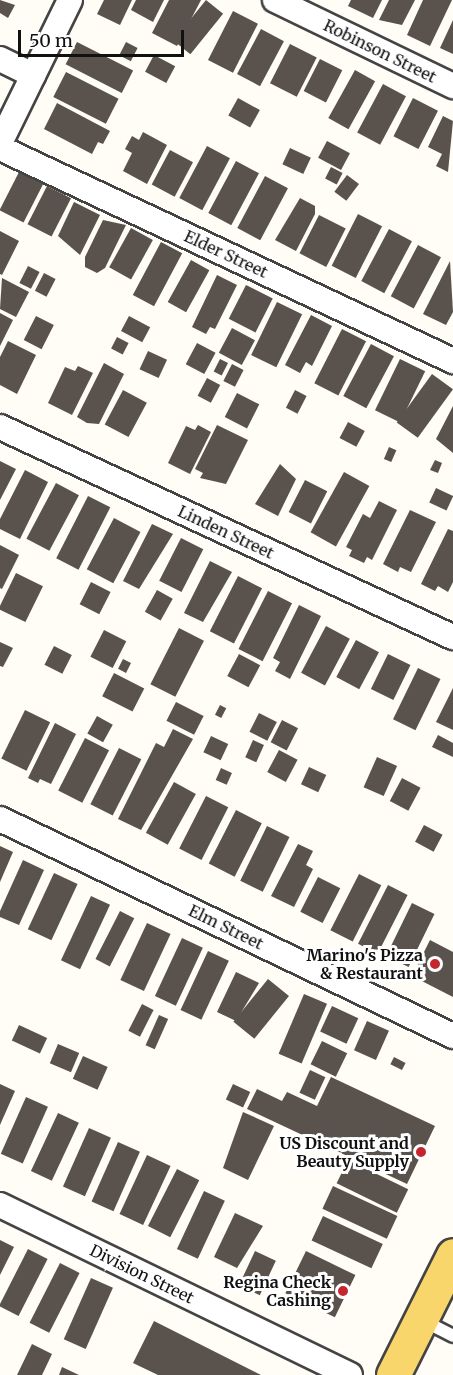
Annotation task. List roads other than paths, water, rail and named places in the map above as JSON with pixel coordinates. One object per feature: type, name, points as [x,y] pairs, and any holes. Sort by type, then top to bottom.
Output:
[{"type":"main road","points":[[393,1375],[453,1254]]},
{"type":"street","points":[[0,143],[70,0]]},
{"type":"street","name":"Robinson Street","points":[[275,0],[453,86]]},
{"type":"street","points":[[0,59],[33,75]]},
{"type":"street","name":"Elder Street","points":[[0,147],[453,361]]},
{"type":"street","name":"Linden Street","points":[[0,427],[453,637]]},
{"type":"street","name":"Elm Street","points":[[0,819],[453,1035]]},
{"type":"street","name":"Division Street","points":[[0,1205],[350,1375]]},
{"type":"lane","points":[[421,1320],[453,1336]]},
{"type":"place","name":"Marino's Pizza & Restaurant","points":[[435,964]]},
{"type":"place","name":"US Discount and Beauty Supply","points":[[421,1152]]},
{"type":"place","name":"Regina Check Cashing","points":[[343,1291]]}]
